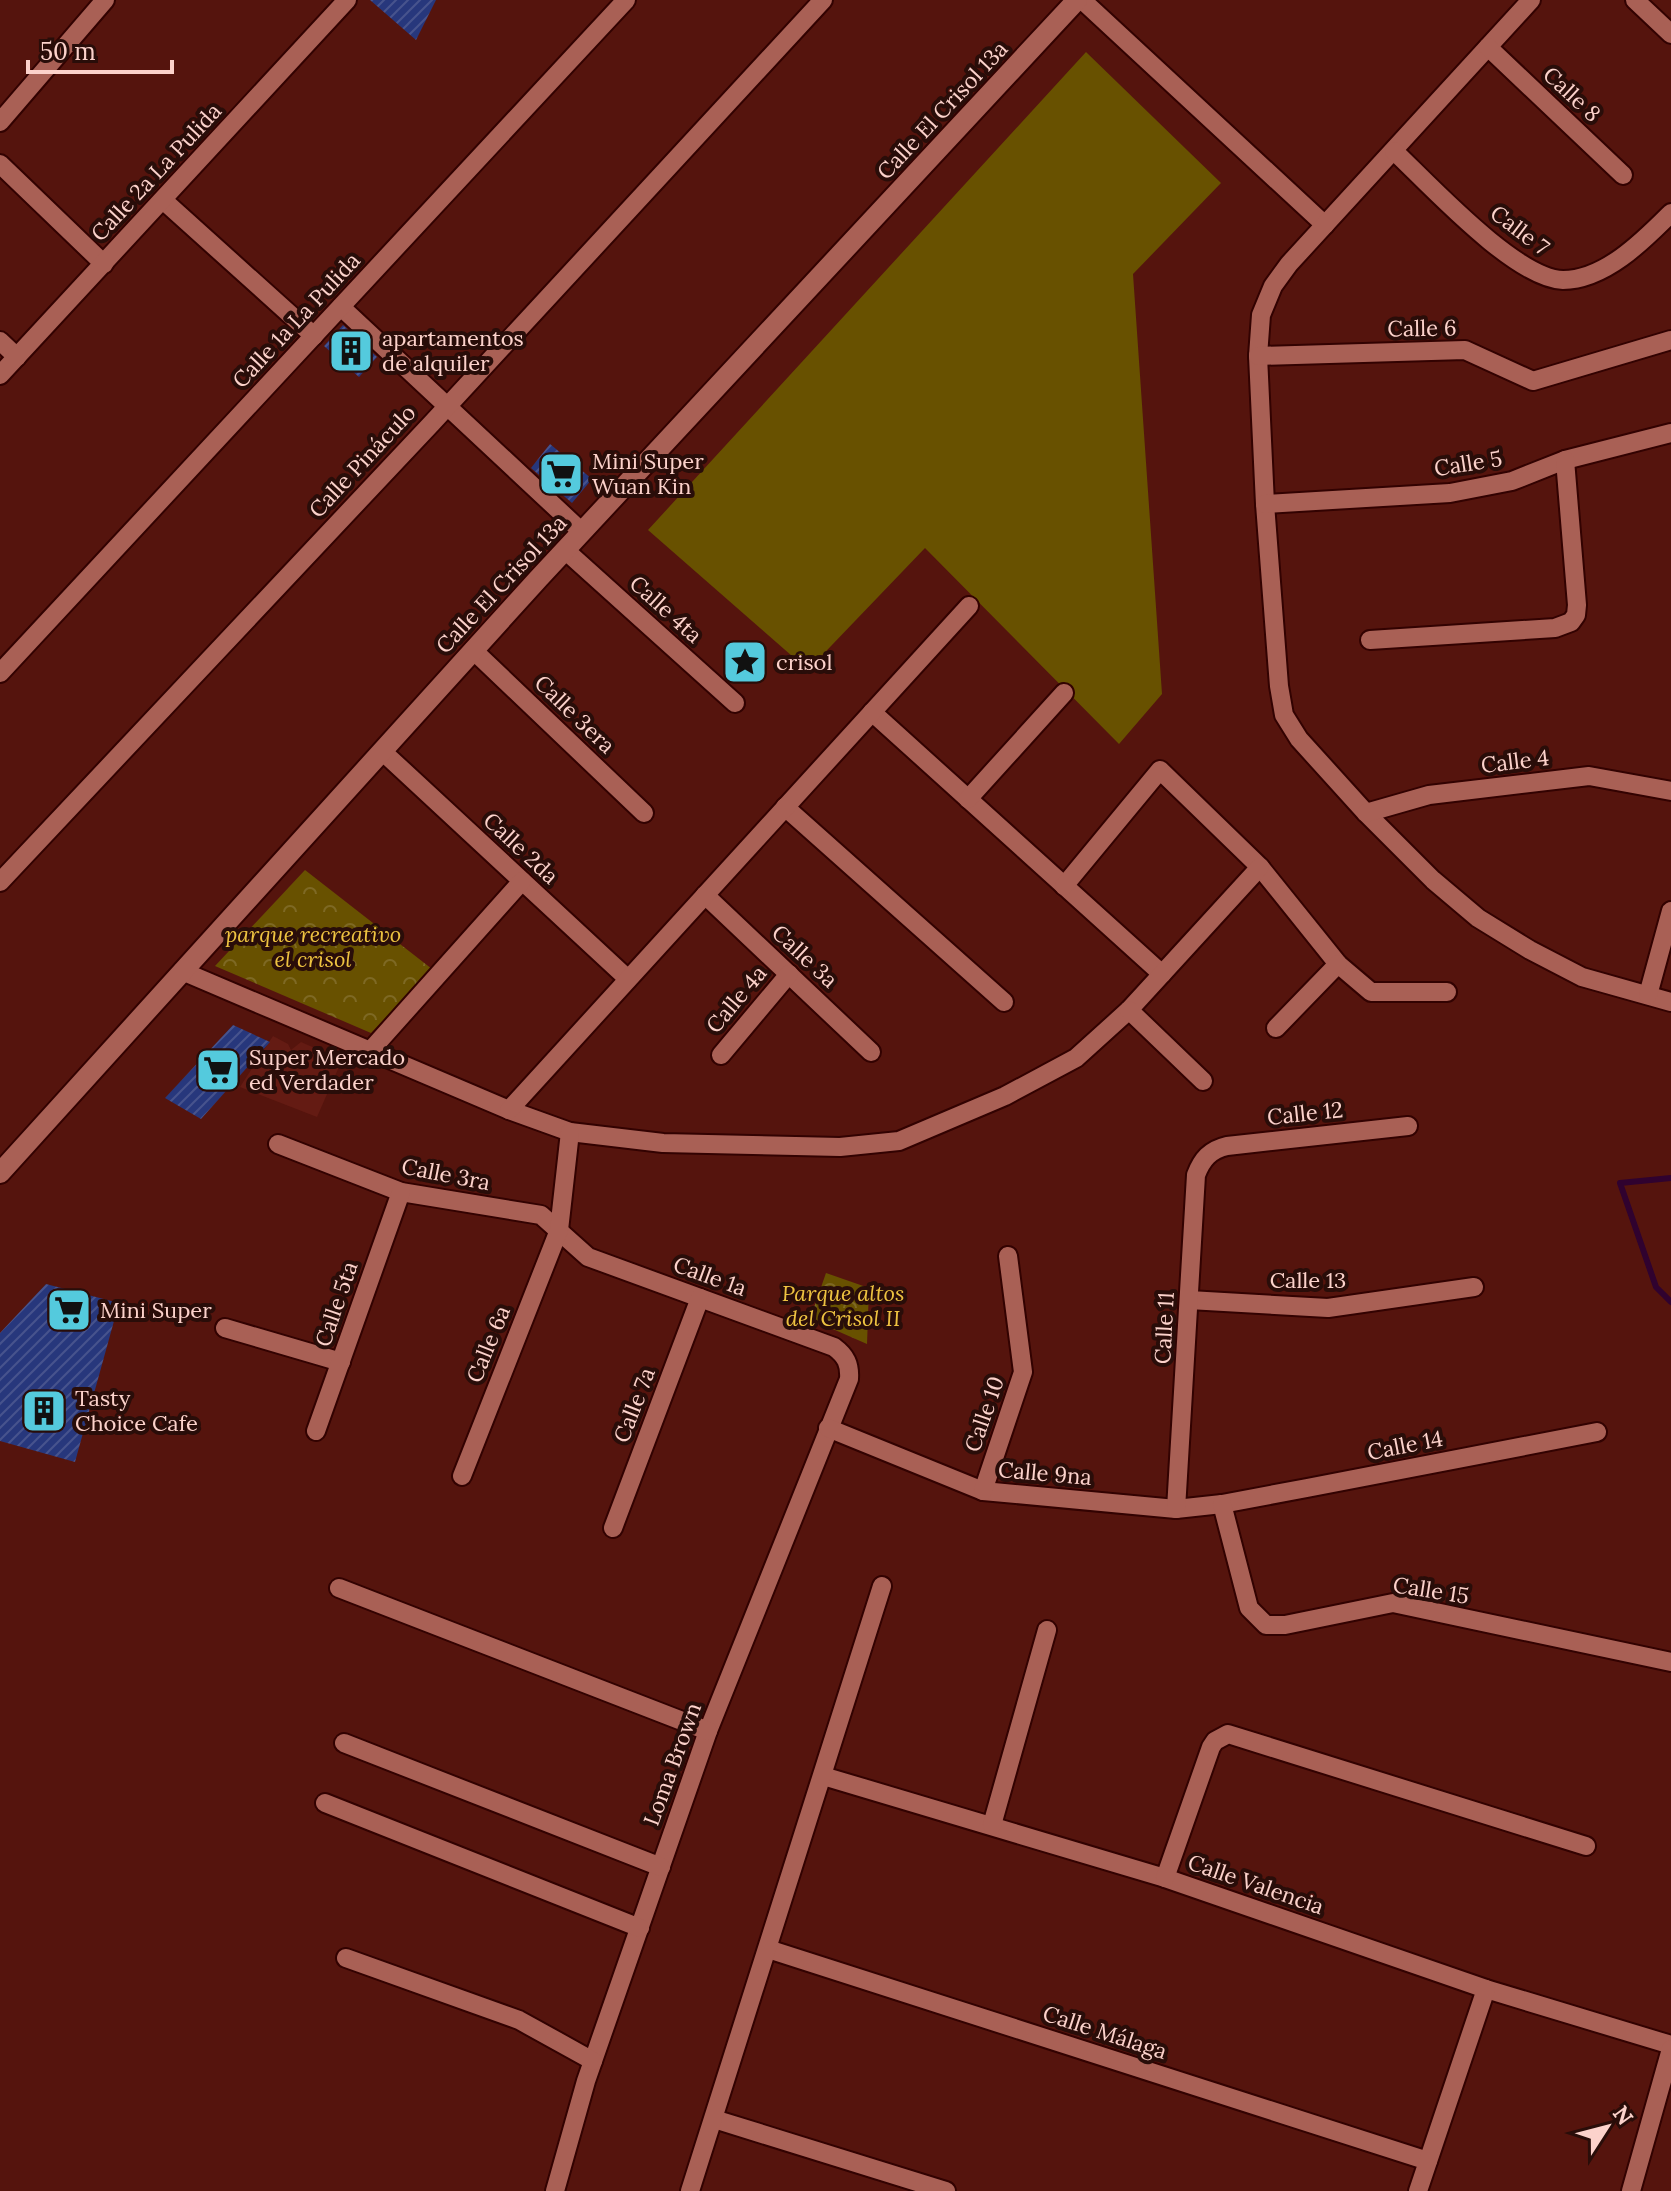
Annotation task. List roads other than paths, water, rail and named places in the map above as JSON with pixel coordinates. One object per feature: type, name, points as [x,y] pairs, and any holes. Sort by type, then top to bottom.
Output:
[{"type":"street","points":[[0,122],[105,0]]},
{"type":"street","name":"Calle 2a La Pulida","points":[[0,375],[347,0]]},
{"type":"street","name":"Calle 1a La Pulida","points":[[0,673],[626,0]]},
{"type":"street","name":"Calle Pináculo","points":[[0,882],[823,0]]},
{"type":"street","points":[[1080,0],[1325,225]]},
{"type":"street","name":"Calle El Crisol 13a","points":[[0,1173],[565,550],[1080,0]]},
{"type":"street","points":[[1531,0],[1325,225],[1273,286],[1261,315],[1258,356],[1265,504],[1284,715],[1299,739],[1366,813],[1433,880],[1478,918],[1582,977],[1671,1002]]},
{"type":"street","points":[[1635,0],[1671,34]]},
{"type":"street","name":"Calle 8","points":[[1488,47],[1623,175]]},
{"type":"street","name":"Calle 7","points":[[1394,151],[1503,253],[1538,275],[1565,280],[1592,273],[1633,251],[1671,213]]},
{"type":"street","points":[[0,164],[104,264]]},
{"type":"street","points":[[163,200],[314,336]]},
{"type":"street","points":[[341,307],[582,532]]},
{"type":"street","name":"Calle 6","points":[[1258,356],[1465,350],[1533,381],[1671,340]]},
{"type":"street","points":[[0,341],[17,357]]},
{"type":"street","name":"Calle 5","points":[[1265,504],[1450,493],[1512,481],[1565,460],[1671,433]]},
{"type":"street","points":[[1370,640],[1555,628],[1571,622],[1577,605],[1565,460]]},
{"type":"street","name":"Calle 4ta","points":[[565,550],[735,703]]},
{"type":"street","points":[[509,1110],[969,606]]},
{"type":"street","name":"Calle 3era","points":[[473,650],[644,813]]},
{"type":"street","points":[[968,799],[1064,693]]},
{"type":"street","points":[[872,712],[1162,974]]},
{"type":"street","name":"Calle 2da","points":[[382,751],[628,979]]},
{"type":"street","points":[[1064,886],[1160,770],[1260,867],[1338,964],[1371,992],[1447,992]]},
{"type":"street","name":"Calle 4","points":[[1366,813],[1429,795],[1589,776],[1671,791]]},
{"type":"street","points":[[785,807],[1004,1002]]},
{"type":"street","points":[[182,971],[509,1110],[570,1132],[663,1143],[840,1147],[899,1141],[994,1102],[1076,1058],[1129,1010],[1260,867]]},
{"type":"street","points":[[371,1050],[522,881]]},
{"type":"street","name":"Calle 3a","points":[[705,895],[871,1052]]},
{"type":"street","points":[[1648,995],[1671,911]]},
{"type":"street","points":[[1276,1028],[1338,964]]},
{"type":"street","name":"Calle 4a","points":[[721,1055],[789,974]]},
{"type":"street","points":[[1129,1010],[1203,1081]]},
{"type":"street","name":"Calle 12","points":[[1208,1154],[1227,1146],[1408,1126]]},
{"type":"street","name":"Calle 6a","points":[[462,1476],[559,1230],[570,1132]]},
{"type":"street","name":"Calle 3ra","points":[[278,1144],[401,1192],[541,1215],[559,1230]]},
{"type":"street","name":"Calle 11","points":[[1176,1509],[1196,1175],[1200,1163],[1208,1154]]},
{"type":"street","name":"Calle 5ta","points":[[316,1431],[401,1192]]},
{"type":"street","name":"Calle 1a","points":[[559,1230],[588,1257],[834,1347],[847,1361]]},
{"type":"street","name":"Calle 10","points":[[983,1491],[1023,1372],[1008,1256]]},
{"type":"street","name":"Calle 13","points":[[1189,1300],[1328,1308],[1474,1287]]},
{"type":"street","name":"Calle 7a","points":[[613,1528],[700,1298]]},
{"type":"street","points":[[225,1328],[341,1362]]},
{"type":"street","name":"Loma Brown","points":[[555,2191],[593,2061],[708,1731],[849,1379],[847,1361]]},
{"type":"street","name":"Calle 9na","points":[[828,1428],[983,1491],[1176,1509],[1222,1504]]},
{"type":"street","name":"Calle 14","points":[[1222,1504],[1597,1432]]},
{"type":"street","name":"Calle 15","points":[[1222,1504],[1249,1608],[1266,1625],[1285,1625],[1393,1603],[1671,1662]]},
{"type":"street","points":[[690,2191],[882,1586]]},
{"type":"street","points":[[339,1588],[708,1731]]},
{"type":"street","points":[[992,1825],[1047,1630]]},
{"type":"street","points":[[1165,1878],[1211,1747],[1228,1734],[1586,1846]]},
{"type":"street","points":[[344,1743],[661,1867]]},
{"type":"street","name":"Calle Valencia","points":[[823,1776],[1165,1878],[1486,1989],[1671,2047]]},
{"type":"street","points":[[325,1803],[640,1928]]},
{"type":"street","name":"Calle Málaga","points":[[768,1949],[1428,2161]]},
{"type":"street","points":[[346,1958],[519,2020],[593,2061]]},
{"type":"street","points":[[1418,2191],[1486,1989]]},
{"type":"street","points":[[1631,2191],[1671,2047]]},
{"type":"street","points":[[714,2119],[946,2191]]},
{"type":"waterway","points":[[1671,1178],[1620,1183],[1656,1287],[1671,1302]]},
{"type":"place","name":"apartamentos de alquiler","points":[[351,351]]},
{"type":"place","name":"Mini Super Wuan Kin","points":[[561,474]]},
{"type":"place","name":"crisol","points":[[745,662]]},
{"type":"place","name":"Super Mercado ed Verdader","points":[[218,1070]]},
{"type":"place","name":"Mini Super","points":[[69,1310]]},
{"type":"place","name":"Tasty Choice Cafe","points":[[44,1411]]},
{"type":"park label","name":"parque recreativo el crisol","points":[[313,946]]},
{"type":"park label","name":"Parque altos del Crisol II","points":[[843,1306]]}]
